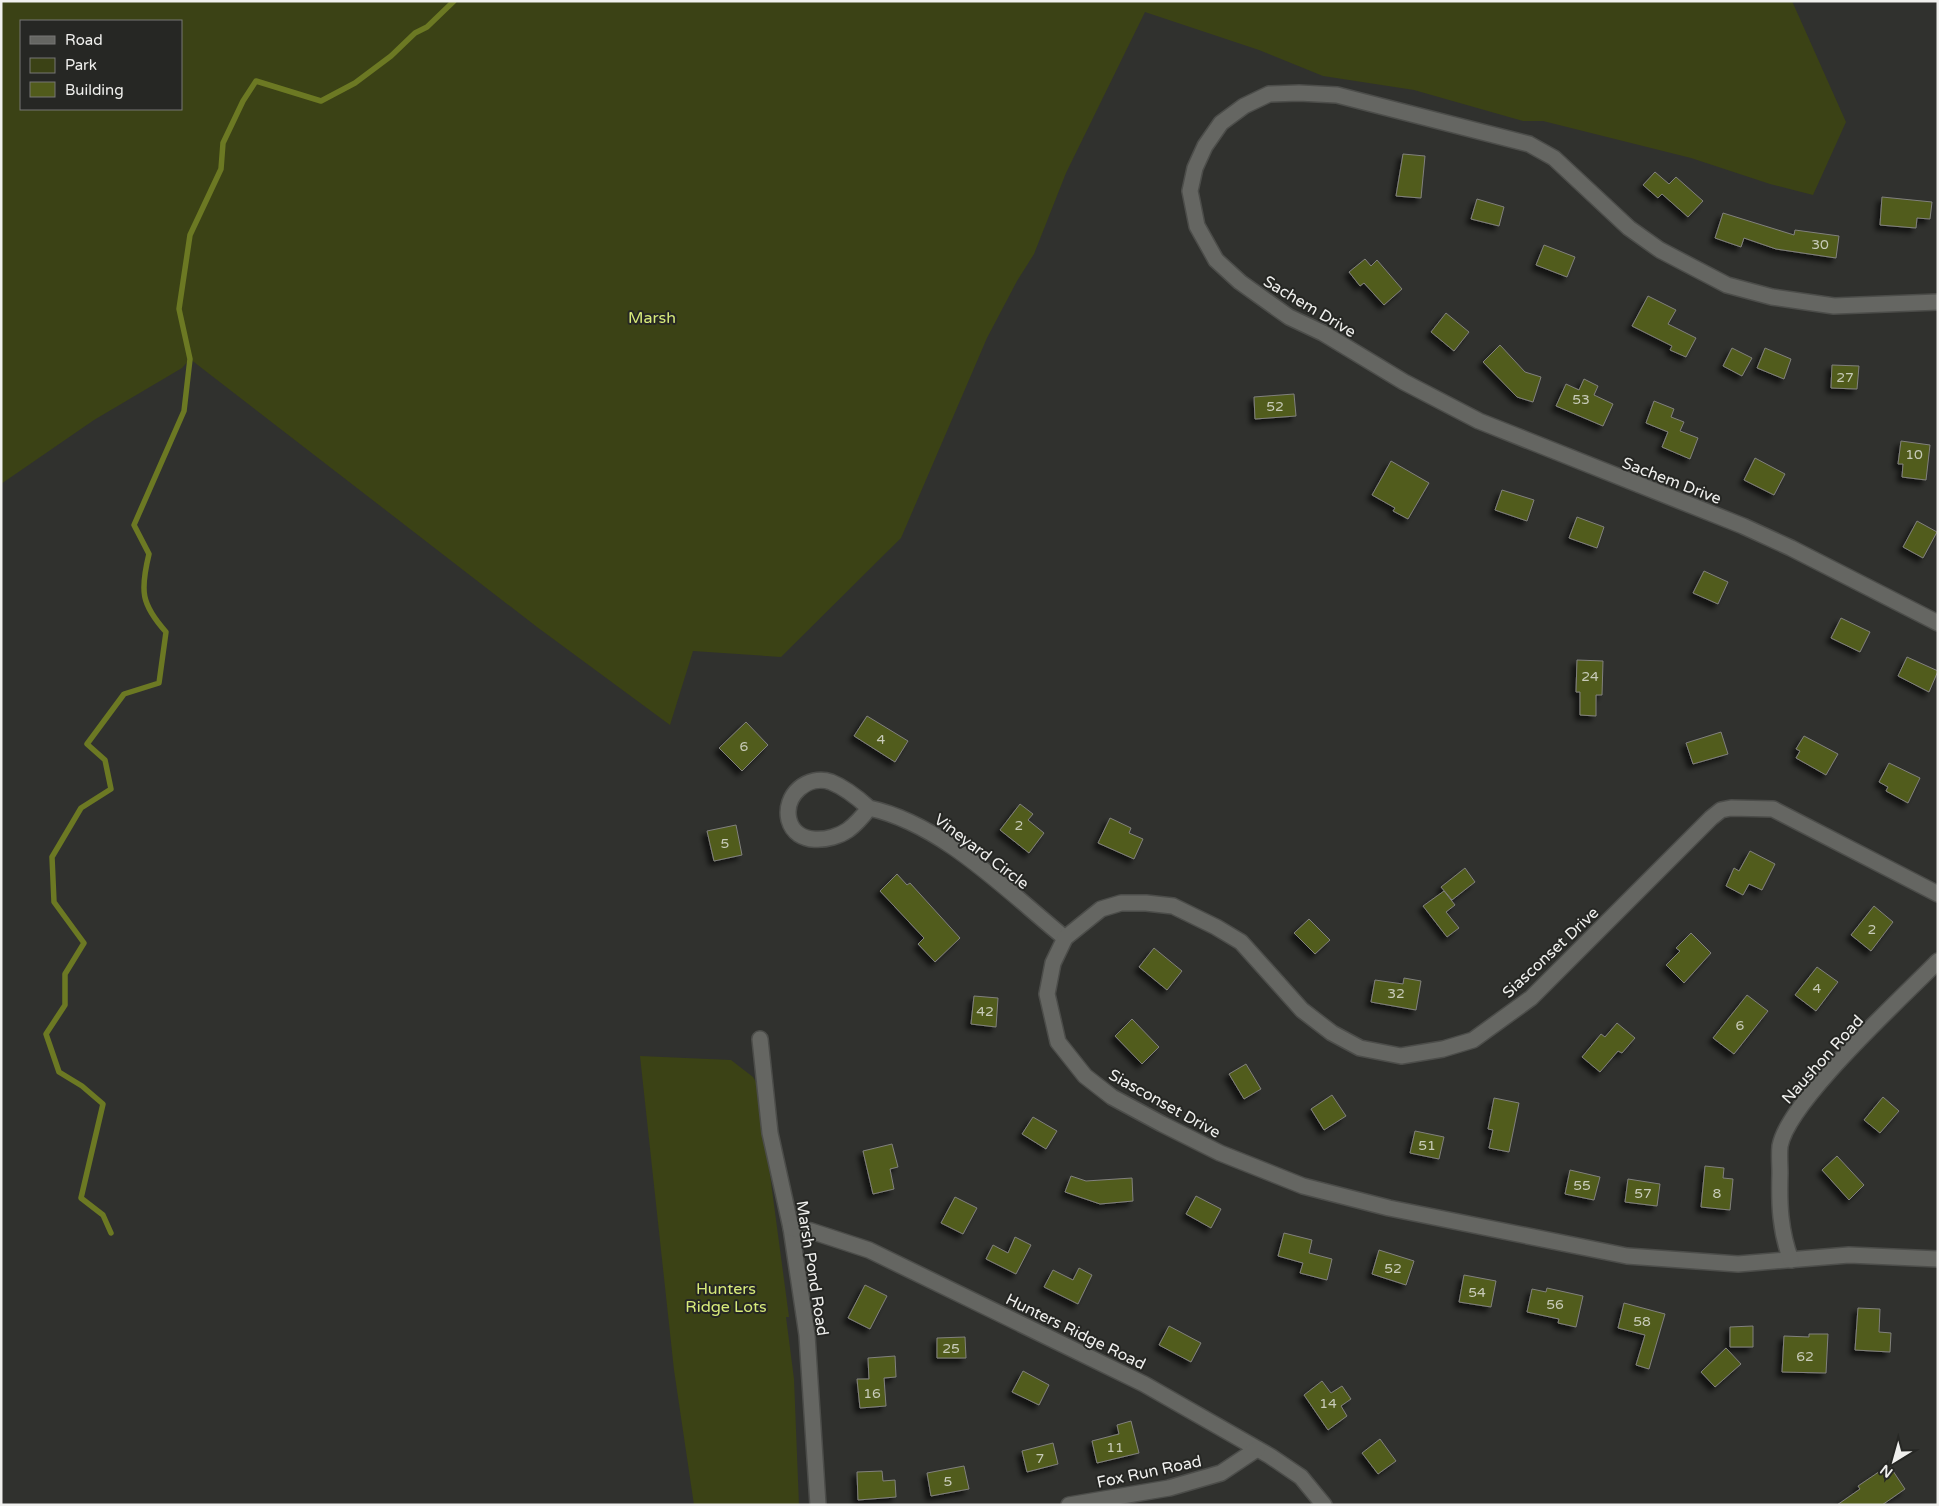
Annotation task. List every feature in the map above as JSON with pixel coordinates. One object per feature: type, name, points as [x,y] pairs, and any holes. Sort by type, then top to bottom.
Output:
[{"type":"street","name":"Sachem Drive","points":[[1938,302],[1834,306],[1772,297],[1727,285],[1660,250],[1629,228],[1554,158],[1529,144],[1337,95],[1298,92],[1269,94],[1244,106],[1221,123],[1205,146],[1195,168],[1190,191],[1198,226],[1216,260],[1240,282],[1289,317],[1322,333],[1404,382],[1479,421],[1743,526],[1808,556],[1938,623]]},
{"type":"street","name":"Vineyard Circle","points":[[869,808],[847,830],[829,838],[812,840],[804,837],[794,829],[789,820],[790,804],[795,792],[805,784],[818,780],[830,782],[848,791],[869,808],[891,813],[928,830],[966,858],[1065,938]]},
{"type":"street","name":"Siasconset Drive","points":[[1938,894],[1773,809],[1753,807],[1721,810],[1704,824],[1531,998],[1473,1040],[1443,1049],[1401,1056],[1360,1048],[1332,1033],[1302,1010],[1282,990],[1241,942],[1216,926],[1173,906],[1120,904],[1101,909],[1065,938],[1053,963],[1047,994],[1058,1042],[1070,1059],[1086,1076],[1112,1097],[1220,1153],[1303,1186],[1389,1208],[1627,1256],[1738,1264],[1849,1255],[1938,1259]]},
{"type":"street","name":"Naushon Road","points":[[1791,1260],[1779,1214],[1780,1146],[1788,1126],[1795,1113],[1836,1064],[1938,962]]},
{"type":"street","name":"Marsh Pond Road","points":[[760,1039],[770,1133],[791,1228],[807,1334],[818,1505]]},
{"type":"street","name":"Hunters Ridge Road","points":[[791,1228],[811,1231],[878,1254],[1144,1384],[1257,1449],[1301,1477],[1324,1505]]},
{"type":"street","name":"Fox Run Road","points":[[1069,1505],[1169,1488],[1221,1473],[1257,1449]]},
{"type":"green space","name":"Marsh","points":[[1,1],[1792,1],[1846,122],[1813,195],[1770,184],[1691,158],[1543,121],[1523,121],[1414,90],[1323,76],[1259,50],[1145,12],[1066,173],[1034,254],[1017,281],[987,338],[901,538],[781,657],[693,651],[670,725],[537,627],[190,359],[182,368],[94,420],[1,484]]},
{"type":"green space","name":"Hunters Ridge Lots","points":[[640,1056],[731,1060],[753,1077],[758,1085],[789,1317],[786,1317],[794,1379],[799,1505],[694,1505],[674,1370]]},
{"type":"building","points":[[1403,154],[1425,156],[1421,198],[1396,196]]},
{"type":"building","points":[[1655,172],[1669,184],[1676,177],[1703,201],[1688,217],[1662,194],[1658,198],[1643,185]]},
{"type":"building","points":[[1882,197],[1932,202],[1930,219],[1917,218],[1916,228],[1880,225]]},
{"type":"building","points":[[1477,199],[1504,207],[1499,226],[1471,219]]},
{"type":"building","points":[[1723,213],[1794,235],[1795,230],[1839,236],[1836,258],[1776,249],[1744,238],[1741,247],[1715,238]]},
{"type":"building","points":[[1544,245],[1575,257],[1567,277],[1536,265]]},
{"type":"building","points":[[1365,259],[1371,266],[1377,260],[1402,289],[1384,305],[1364,283],[1360,286],[1349,272]]},
{"type":"building","points":[[1648,296],[1676,310],[1668,324],[1696,338],[1686,357],[1670,350],[1672,346],[1632,326]]},
{"type":"building","points":[[1446,313],[1469,332],[1454,351],[1431,332]]},
{"type":"building","points":[[1500,345],[1525,372],[1541,377],[1533,402],[1517,397],[1483,362]]},
{"type":"building","points":[[1732,348],[1752,358],[1742,376],[1723,366]]},
{"type":"building","points":[[1765,348],[1791,359],[1784,379],[1757,368]]},
{"type":"building","points":[[1832,365],[1859,366],[1857,389],[1831,388]]},
{"type":"building","points":[[1584,379],[1598,386],[1594,395],[1613,404],[1603,426],[1556,406],[1566,384],[1579,390]]},
{"type":"building","points":[[1294,394],[1296,416],[1255,419],[1254,397]]},
{"type":"building","points":[[1654,401],[1674,409],[1671,417],[1684,422],[1680,431],[1698,438],[1690,459],[1662,447],[1668,432],[1646,423]]},
{"type":"building","points":[[1901,441],[1930,445],[1926,480],[1902,477],[1903,464],[1898,464]]},
{"type":"building","points":[[1755,458],[1785,474],[1774,495],[1744,480]]},
{"type":"building","points":[[1391,461],[1429,483],[1408,519],[1393,511],[1395,508],[1372,495]]},
{"type":"building","points":[[1502,490],[1534,500],[1527,521],[1495,510]]},
{"type":"building","points":[[1577,517],[1604,527],[1597,548],[1569,538]]},
{"type":"building","points":[[1917,521],[1937,532],[1923,558],[1903,547]]},
{"type":"building","points":[[1704,571],[1728,582],[1718,604],[1693,593]]},
{"type":"building","points":[[1841,618],[1870,632],[1860,652],[1831,638]]},
{"type":"building","points":[[1907,657],[1938,671],[1929,692],[1898,676]]},
{"type":"building","points":[[1577,660],[1603,661],[1602,695],[1596,695],[1596,716],[1580,715],[1580,692],[1576,692]]},
{"type":"building","points":[[867,716],[908,741],[895,762],[854,736]]},
{"type":"building","points":[[746,722],[768,745],[742,771],[719,748]]},
{"type":"building","points":[[1721,732],[1728,754],[1693,764],[1686,743]]},
{"type":"building","points":[[1804,736],[1838,754],[1826,775],[1796,758],[1800,751],[1796,749]]},
{"type":"building","points":[[1889,763],[1920,778],[1908,803],[1886,791],[1888,787],[1879,782]]},
{"type":"building","points":[[1020,804],[1033,814],[1028,820],[1044,833],[1029,853],[1000,830]]},
{"type":"building","points":[[1110,818],[1131,828],[1129,833],[1143,839],[1134,859],[1098,843]]},
{"type":"building","points":[[736,825],[742,855],[714,861],[707,831]]},
{"type":"building","points":[[1750,851],[1775,864],[1762,890],[1749,884],[1743,895],[1726,886],[1734,868],[1739,871]]},
{"type":"building","points":[[1465,868],[1475,882],[1452,900],[1441,887]]},
{"type":"building","points":[[897,874],[907,885],[910,883],[960,938],[935,962],[918,944],[924,938],[880,891]]},
{"type":"building","points":[[1444,891],[1455,905],[1446,912],[1459,928],[1447,937],[1423,906]]},
{"type":"building","points":[[1874,906],[1893,922],[1871,951],[1851,935]]},
{"type":"building","points":[[1309,919],[1330,940],[1315,954],[1294,933]]},
{"type":"building","points":[[1691,933],[1711,953],[1684,983],[1666,965],[1680,951],[1676,948]]},
{"type":"building","points":[[1154,948],[1182,971],[1167,990],[1139,967]]},
{"type":"building","points":[[1817,967],[1838,982],[1816,1011],[1795,995]]},
{"type":"building","points":[[1404,978],[1421,981],[1416,1010],[1371,1002],[1375,980],[1403,984]]},
{"type":"building","points":[[1747,995],[1768,1011],[1734,1054],[1713,1038]]},
{"type":"building","points":[[974,996],[998,998],[996,1027],[971,1024]]},
{"type":"building","points":[[1132,1019],[1159,1047],[1142,1064],[1115,1036]]},
{"type":"building","points":[[1617,1023],[1635,1038],[1622,1053],[1618,1051],[1600,1072],[1582,1057],[1601,1034],[1605,1037]]},
{"type":"building","points":[[1246,1064],[1261,1089],[1244,1099],[1229,1074]]},
{"type":"building","points":[[1332,1095],[1346,1116],[1324,1130],[1311,1109]]},
{"type":"building","points":[[1883,1097],[1899,1111],[1880,1133],[1864,1120]]},
{"type":"building","points":[[1494,1098],[1519,1103],[1509,1152],[1489,1148],[1493,1130],[1488,1129]]},
{"type":"building","points":[[1033,1117],[1057,1131],[1046,1149],[1022,1134]]},
{"type":"building","points":[[1415,1131],[1444,1137],[1439,1159],[1410,1153]]},
{"type":"building","points":[[892,1144],[898,1167],[890,1169],[894,1189],[873,1194],[863,1151]]},
{"type":"building","points":[[1837,1156],[1864,1185],[1849,1200],[1822,1170]]},
{"type":"building","points":[[1705,1166],[1724,1168],[1723,1178],[1733,1179],[1730,1210],[1701,1207]]},
{"type":"building","points":[[1570,1170],[1600,1177],[1594,1200],[1565,1194]]},
{"type":"building","points":[[1071,1176],[1086,1181],[1132,1178],[1133,1201],[1100,1204],[1065,1192]]},
{"type":"building","points":[[1628,1179],[1660,1184],[1657,1206],[1625,1202]]},
{"type":"building","points":[[1196,1196],[1221,1209],[1211,1228],[1186,1214]]},
{"type":"building","points":[[955,1197],[977,1208],[963,1234],[941,1223]]},
{"type":"building","points":[[1284,1233],[1312,1240],[1309,1253],[1332,1259],[1327,1280],[1300,1273],[1303,1263],[1278,1256]]},
{"type":"building","points":[[1015,1237],[1031,1245],[1016,1274],[986,1259],[993,1245],[1008,1253]]},
{"type":"building","points":[[1379,1250],[1414,1261],[1406,1285],[1372,1274]]},
{"type":"building","points":[[1079,1268],[1092,1275],[1078,1304],[1044,1287],[1053,1270],[1073,1280]]},
{"type":"building","points":[[1464,1275],[1496,1281],[1491,1307],[1459,1302]]},
{"type":"building","points":[[865,1285],[887,1296],[870,1329],[848,1318]]},
{"type":"building","points":[[1547,1288],[1583,1296],[1576,1327],[1558,1323],[1559,1319],[1527,1312],[1532,1289],[1546,1292]]},
{"type":"building","points":[[1624,1303],[1665,1314],[1649,1369],[1636,1365],[1645,1335],[1618,1328]]},
{"type":"building","points":[[1858,1308],[1880,1309],[1879,1332],[1891,1333],[1890,1352],[1855,1350]]},
{"type":"building","points":[[1169,1326],[1201,1343],[1191,1362],[1159,1345]]},
{"type":"building","points":[[1753,1326],[1753,1347],[1730,1347],[1730,1327]]},
{"type":"building","points":[[1809,1334],[1828,1334],[1826,1373],[1782,1372],[1784,1336],[1809,1337]]},
{"type":"building","points":[[965,1337],[966,1358],[937,1358],[937,1338]]},
{"type":"building","points":[[1726,1348],[1741,1364],[1715,1387],[1701,1372]]},
{"type":"building","points":[[895,1356],[896,1377],[884,1378],[886,1406],[860,1408],[857,1379],[869,1379],[868,1358]]},
{"type":"building","points":[[1023,1371],[1049,1385],[1039,1405],[1012,1392]]},
{"type":"building","points":[[1322,1381],[1331,1393],[1342,1386],[1351,1399],[1341,1406],[1347,1416],[1328,1430],[1304,1395]]},
{"type":"building","points":[[1131,1421],[1139,1453],[1097,1463],[1092,1441],[1119,1434],[1117,1425]]},
{"type":"building","points":[[1380,1439],[1396,1461],[1378,1474],[1362,1453]]},
{"type":"building","points":[[1053,1443],[1058,1464],[1027,1472],[1022,1451]]},
{"type":"building","points":[[1889,1465],[1905,1489],[1882,1505],[1837,1505],[1860,1489],[1858,1486]]},
{"type":"building","points":[[964,1466],[969,1489],[931,1496],[927,1473]]},
{"type":"building","points":[[882,1471],[883,1481],[895,1480],[896,1497],[858,1500],[857,1472]]},
{"type":"waterway","points":[[111,1233],[103,1215],[81,1198],[103,1104],[82,1086],[59,1072],[46,1034],[65,1005],[65,974],[84,943],[54,902],[52,857],[81,808],[111,789],[105,760],[87,744],[124,694],[159,683],[166,632],[147,605],[144,578],[149,554],[134,525],[184,411],[190,359],[179,309],[190,235],[221,169],[223,143],[243,101],[256,81],[321,101],[355,83],[391,56],[415,33],[427,27],[454,1]]}]
